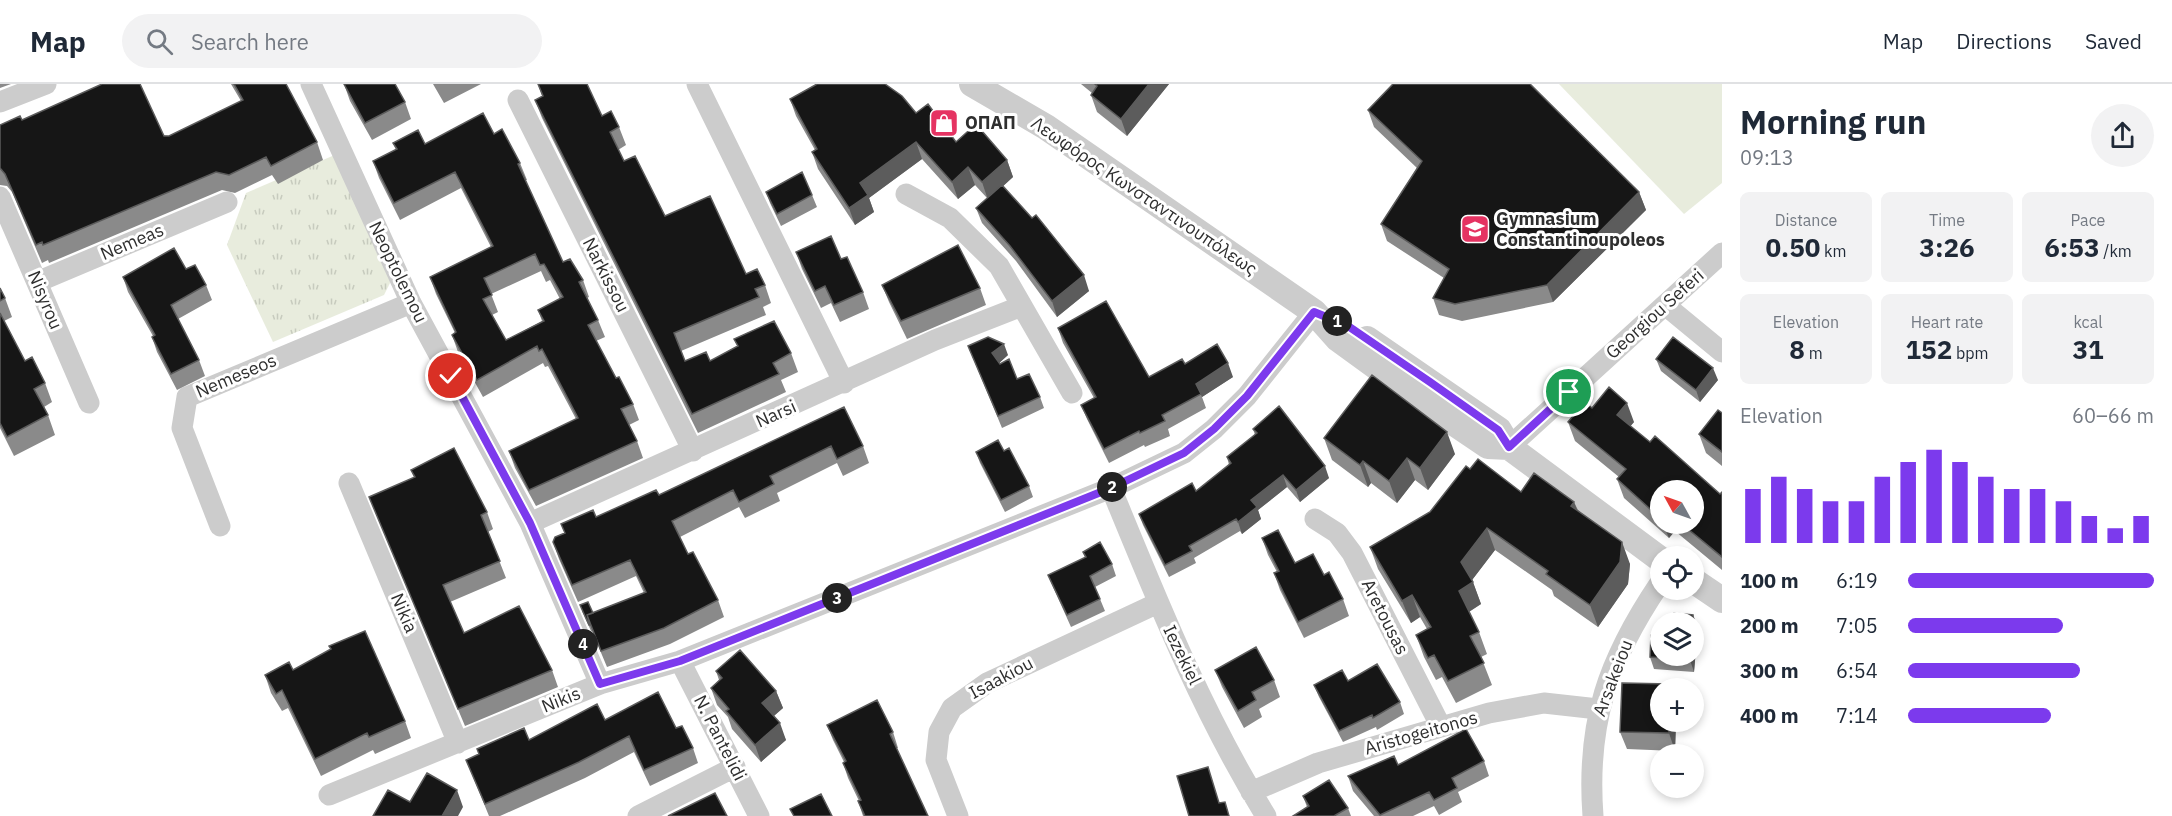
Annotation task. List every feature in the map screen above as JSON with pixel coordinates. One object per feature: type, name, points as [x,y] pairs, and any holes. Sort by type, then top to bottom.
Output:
[{"type":"street","points":[[0,102],[46,84]]},
{"type":"street","name":"Neoptolemou","points":[[311,84],[411,303],[530,523],[600,684]]},
{"type":"street","points":[[697,84],[844,383]]},
{"type":"street","name":"Λεωφόρος Κωνσταντινουπόλεως","points":[[972,84],[1046,127],[1314,312],[1338,339],[1448,419],[1488,446],[1509,447],[1650,552]]},
{"type":"street","name":"Narkissou","points":[[518,100],[693,451]]},
{"type":"street","points":[[906,194],[950,218],[999,266],[1072,393]]},
{"type":"street","name":"Nisyrou","points":[[0,197],[89,403]]},
{"type":"street","name":"Nemeas","points":[[37,282],[227,202]]},
{"type":"street","name":"Georgiou Seferi","points":[[1509,447],[1722,253]]},
{"type":"street","name":"Nemeseos","points":[[220,526],[182,428],[187,397],[411,303]]},
{"type":"street","points":[[1665,305],[1722,352]]},
{"type":"street","name":"Narsi","points":[[530,523],[935,340],[1022,306]]},
{"type":"street","name":"Nikis","points":[[329,795],[600,684],[680,661],[1111,488],[1184,453],[1214,429],[1276,361],[1314,312]]},
{"type":"street","name":"Nikia","points":[[349,483],[458,743]]},
{"type":"street","name":"Iezekiel","points":[[1111,488],[1158,603],[1222,741],[1266,816]]},
{"type":"street","name":"Aretousas","points":[[1315,519],[1337,533],[1352,553],[1441,727]]},
{"type":"street","points":[[1704,588],[1722,600]]},
{"type":"street","name":"Arsakeiou","points":[[1593,816],[1592,758],[1598,710],[1617,660],[1650,598]]},
{"type":"street","name":"Isaakiou","points":[[958,816],[936,760],[939,732],[952,708],[987,683],[1158,603]]},
{"type":"street","name":"N. Pantelidi","points":[[680,661],[759,816]]},
{"type":"street","name":"Aristogeitonos","points":[[1251,792],[1318,763],[1489,713],[1544,703],[1598,710]]},
{"type":"street","points":[[638,816],[735,767]]},
{"type":"green space","points":[[1559,84],[1722,84],[1722,183],[1684,214]]},
{"type":"green space","points":[[337,154],[395,273],[384,295],[273,342],[227,245],[246,193]]},
{"type":"building","points":[[102,84],[140,84],[164,136],[169,136],[243,100],[234,84],[286,84],[317,142],[271,166],[266,157],[229,175],[216,172],[43,245],[42,242],[36,245],[5,174],[0,168],[0,125],[20,116],[22,120]]},
{"type":"building","points":[[344,84],[395,84],[405,102],[365,123]]},
{"type":"building","points":[[538,84],[587,84],[602,116],[611,111],[619,127],[610,132],[624,161],[635,156],[665,216],[710,196],[746,274],[757,269],[765,285],[755,289],[759,297],[674,333],[685,361],[706,352],[710,361],[738,346],[734,339],[774,321],[791,353],[773,363],[779,374],[692,414],[535,100],[543,96]]},
{"type":"building","points":[[817,84],[885,84],[902,96],[916,113],[928,104],[956,142],[976,124],[1007,160],[982,182],[968,167],[952,182],[916,142],[860,183],[868,195],[849,208],[812,152],[817,149],[790,99]]},
{"type":"building","points":[[1095,84],[1149,84],[1121,119],[1091,95],[1097,86]]},
{"type":"building","name":"Gymnasium Constantinoupoleos","points":[[1393,84],[1530,84],[1639,192],[1547,285],[1455,304],[1433,298],[1449,269],[1381,224],[1422,161],[1368,110]]},
{"type":"building","points":[[483,113],[494,134],[502,129],[520,163],[518,164],[563,262],[570,259],[583,280],[579,282],[598,320],[588,325],[616,378],[619,377],[633,404],[621,409],[637,441],[529,490],[509,451],[578,418],[542,349],[539,351],[537,346],[477,380],[452,335],[456,332],[430,277],[493,246],[455,172],[394,203],[373,161],[397,149],[393,143],[418,130],[425,144]],"holes":[[[535,254],[540,265],[544,264],[563,297],[538,310],[544,321],[506,340],[483,299],[492,295],[484,278]]]},
{"type":"building","points":[[802,172],[812,195],[777,214],[766,192]]},
{"type":"building","points":[[1002,185],[1032,218],[1036,215],[1084,275],[1052,301],[1010,246],[976,208]]},
{"type":"building","points":[[831,236],[841,259],[847,257],[863,292],[834,305],[825,286],[815,291],[796,252]]},
{"type":"building","points":[[958,245],[980,288],[901,321],[882,285]]},
{"type":"building","points":[[174,248],[186,269],[195,265],[206,285],[171,305],[199,360],[171,374],[152,337],[155,335],[123,277]]},
{"type":"building","points":[[0,288],[5,298],[0,301]]},
{"type":"building","points":[[1106,301],[1149,377],[1182,359],[1185,364],[1217,344],[1228,363],[1196,384],[1201,394],[1162,415],[1165,421],[1104,449],[1081,405],[1096,397],[1058,328]]},
{"type":"building","points":[[0,313],[25,361],[32,357],[45,383],[34,389],[48,415],[7,437],[0,423]]},
{"type":"building","points":[[988,337],[1004,344],[992,353],[1000,364],[1009,359],[1017,379],[1029,374],[1040,397],[998,416],[968,346]]},
{"type":"building","points":[[1673,337],[1713,368],[1696,390],[1656,359]]},
{"type":"building","points":[[1372,375],[1447,432],[1420,468],[1407,458],[1389,481],[1363,461],[1360,465],[1324,438]]},
{"type":"building","points":[[1609,387],[1627,403],[1617,415],[1650,442],[1655,436],[1720,494],[1722,492],[1722,557],[1694,534],[1704,534],[1704,480],[1650,480],[1650,509],[1617,479],[1626,469],[1568,422],[1585,402],[1592,408]]},
{"type":"building","points":[[1279,406],[1325,466],[1296,490],[1283,475],[1251,500],[1257,507],[1238,522],[1236,519],[1189,546],[1192,551],[1165,565],[1139,514],[1192,483],[1196,491],[1231,463],[1227,457],[1257,433],[1253,429]]},
{"type":"building","points":[[844,407],[863,446],[837,459],[831,446],[770,476],[774,484],[739,502],[733,490],[672,521],[688,554],[693,552],[718,600],[664,628],[601,651],[587,615],[646,592],[630,560],[572,585],[553,542],[555,537],[565,533],[561,524],[593,510],[596,517],[656,490],[659,495]]},
{"type":"building","points":[[1718,410],[1722,413],[1722,452],[1699,434]]},
{"type":"building","points":[[998,440],[1004,451],[1009,448],[1029,486],[1001,500],[976,452]]},
{"type":"building","points":[[454,448],[487,512],[481,515],[500,561],[443,585],[464,633],[519,606],[552,670],[458,709],[369,497],[415,477],[411,470]]},
{"type":"building","points":[[1478,459],[1521,492],[1534,473],[1574,502],[1571,506],[1622,542],[1620,562],[1590,605],[1546,574],[1548,571],[1487,528],[1461,562],[1473,582],[1459,591],[1479,632],[1470,636],[1484,663],[1448,681],[1434,655],[1428,658],[1416,635],[1431,627],[1412,595],[1402,601],[1370,547],[1430,512],[1466,466],[1470,469]]},
{"type":"building","points":[[1278,530],[1295,563],[1313,554],[1324,575],[1329,572],[1343,599],[1298,622],[1274,573],[1279,571],[1262,538]]},
{"type":"building","points":[[1100,542],[1112,564],[1090,576],[1100,599],[1067,615],[1048,575],[1086,557],[1083,552]]},
{"type":"building","points":[[588,602],[593,613],[587,615],[590,625],[580,605]]},
{"type":"building","points":[[365,631],[405,721],[369,737],[367,733],[315,759],[282,690],[276,694],[265,675],[289,662],[293,670],[331,649],[329,646]]},
{"type":"building","points":[[1256,647],[1274,680],[1252,692],[1256,700],[1238,711],[1215,670]]},
{"type":"building","points":[[740,650],[776,691],[762,703],[780,723],[755,745],[726,711],[729,709],[711,688],[722,678],[716,671]]},
{"type":"building","points":[[1377,664],[1400,702],[1373,718],[1372,715],[1339,731],[1314,685],[1342,670],[1348,681]]},
{"type":"building","points":[[1622,683],[1650,684],[1650,732],[1669,733],[1620,732]]},
{"type":"building","points":[[658,692],[676,728],[682,726],[693,748],[644,770],[629,736],[579,762],[485,804],[466,760],[479,754],[477,749],[524,728],[529,740],[597,704],[605,720]]},
{"type":"building","points":[[877,700],[928,816],[865,816],[858,801],[861,800],[843,763],[846,761],[827,725]]},
{"type":"building","points":[[1466,729],[1484,761],[1452,778],[1457,788],[1434,800],[1429,792],[1380,815],[1348,776],[1394,756],[1398,765]]},
{"type":"building","points":[[1208,767],[1219,803],[1225,802],[1229,816],[1189,816],[1177,776]]},
{"type":"building","points":[[427,773],[457,790],[442,816],[373,816],[388,790],[410,802]]},
{"type":"building","points":[[1329,780],[1348,808],[1334,816],[1293,816],[1309,806],[1303,796]]},
{"type":"building","points":[[715,793],[727,816],[668,816]]},
{"type":"building","points":[[821,794],[832,816],[794,816],[790,809]]},
{"type":"place","name":"ΟΠΑΠ","points":[[944,123]]},
{"type":"place","name":"Gymnasium Constantinoupoleos","points":[[1475,229]]},
{"type":"route","points":[[451,376],[530,523],[600,684],[680,661],[1111,488],[1184,453],[1214,429],[1247,396],[1314,312],[1348,326],[1430,382],[1498,430],[1509,447],[1569,392]]}]
